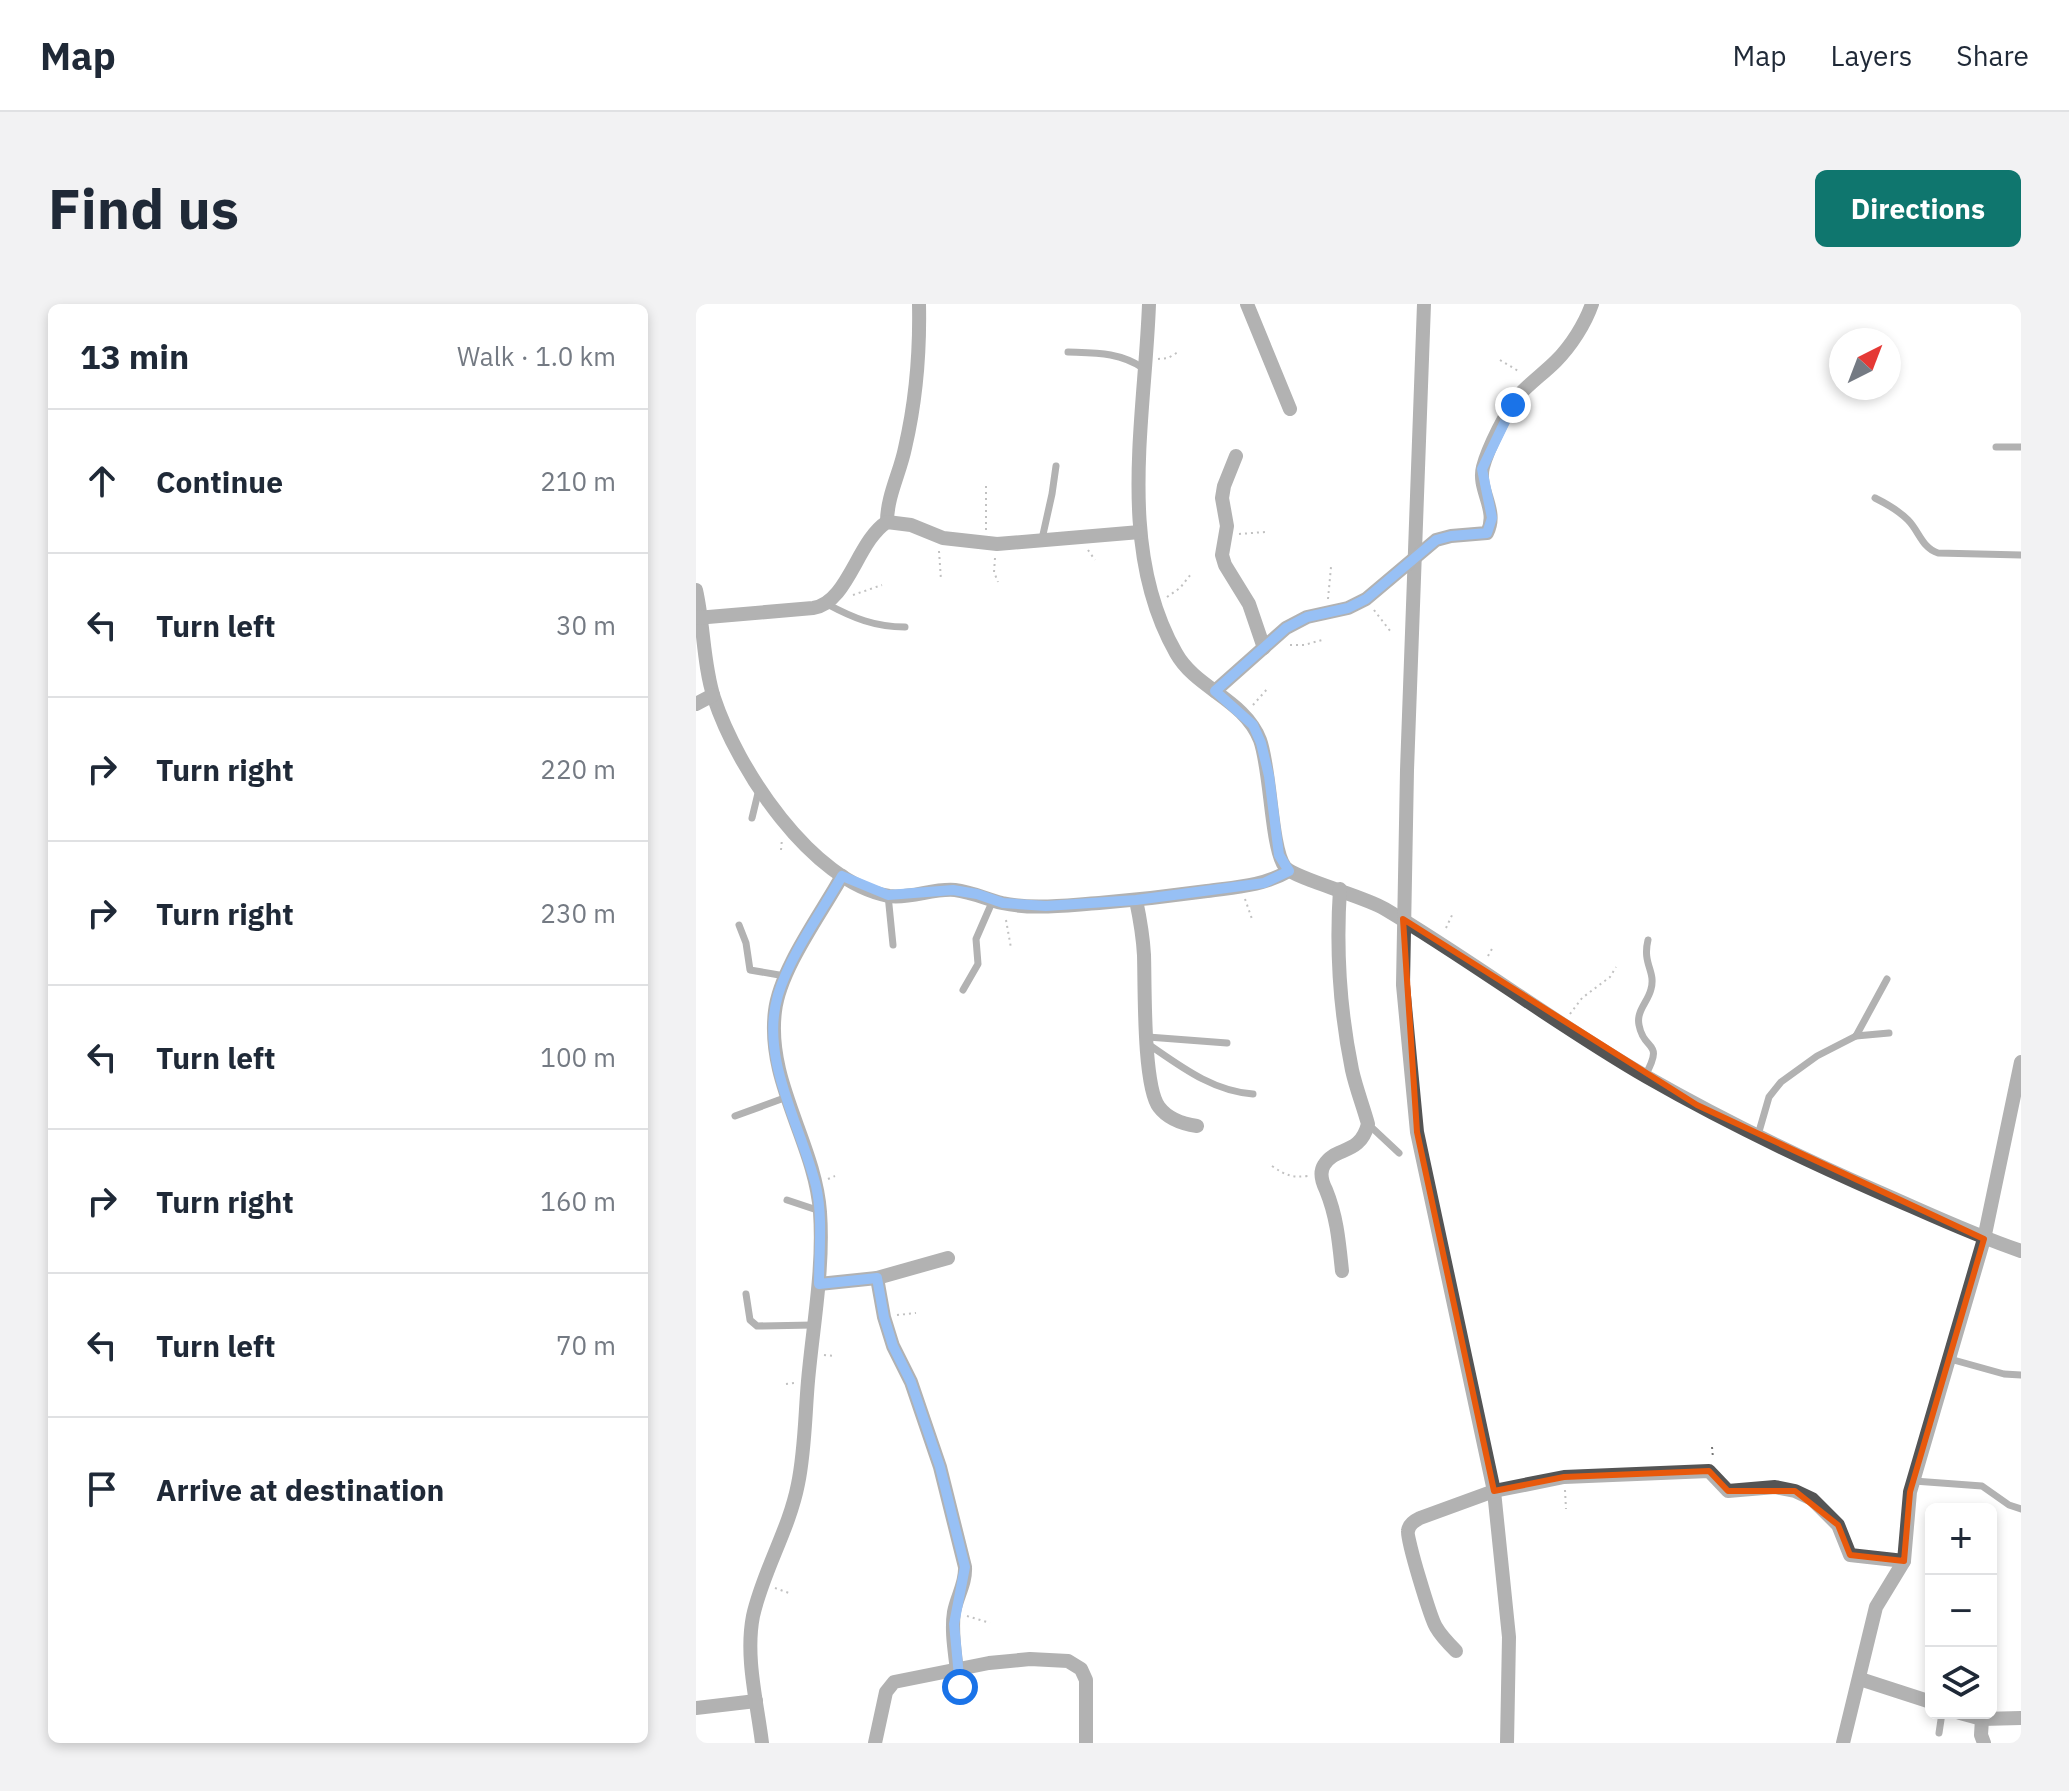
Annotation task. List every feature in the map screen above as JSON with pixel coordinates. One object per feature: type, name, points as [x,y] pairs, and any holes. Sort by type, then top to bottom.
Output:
[{"type":"street","points":[[887,522],[887,511],[904,453],[914,403],[919,304]]},
{"type":"street","points":[[1149,304],[1139,499],[1147,577],[1175,653],[1187,670],[1244,714],[1253,725],[1269,776],[1279,855],[1289,871],[1366,898],[1645,1076],[1758,1135],[1984,1239],[2021,1251]]},
{"type":"street","points":[[1247,304],[1290,409]]},
{"type":"street","points":[[1424,304],[1403,985],[1417,1132],[1494,1491],[1509,1637],[1507,1743]]},
{"type":"street","points":[[1215,691],[1286,628],[1307,617],[1348,608],[1366,599],[1436,540],[1487,533],[1492,518],[1482,469],[1513,405],[1559,358],[1576,335],[1592,304]]},
{"type":"street","points":[[1236,456],[1224,486],[1226,536],[1222,548],[1225,565],[1269,643]]},
{"type":"street","points":[[699,617],[813,608],[831,599],[866,544],[887,522],[911,525],[943,538],[991,544],[1140,532]]},
{"type":"street","points":[[696,590],[713,695],[740,760],[792,830],[842,876],[888,895],[953,890],[998,901],[1046,906],[1136,900],[1264,883],[1289,871]]},
{"type":"street","points":[[696,704],[713,695]]},
{"type":"street","points":[[762,1743],[751,1659],[753,1618],[797,1486],[819,1284],[820,1211],[774,1045],[774,1024],[777,996],[785,976],[842,876]]},
{"type":"street","points":[[1340,889],[1337,934],[1342,993],[1352,1070],[1368,1124],[1360,1142],[1330,1159],[1321,1175],[1338,1224],[1342,1271]]},
{"type":"street","points":[[1136,900],[1142,934],[1152,1095],[1160,1109],[1173,1119],[1197,1126]]},
{"type":"street","points":[[1843,1743],[1876,1607],[1904,1561],[1910,1492],[1984,1239],[2021,1062]]},
{"type":"street","points":[[819,1284],[877,1278],[948,1258]]},
{"type":"street","points":[[877,1278],[893,1346],[911,1382],[940,1467],[965,1567],[966,1576],[954,1613],[957,1671]]},
{"type":"street","points":[[1456,1651],[1436,1627],[1428,1609],[1408,1530],[1420,1518],[1494,1491],[1564,1477],[1702,1470],[1715,1475],[1728,1491],[1775,1487],[1795,1491],[1812,1499],[1838,1525],[1850,1555],[1904,1561]]},
{"type":"street","points":[[875,1743],[889,1686],[901,1680],[989,1663],[1030,1659],[1056,1659],[1075,1664],[1081,1669],[1086,1680],[1086,1743]]},
{"type":"street","points":[[1860,1679],[1925,1700]]},
{"type":"street","points":[[696,1708],[756,1701]]},
{"type":"street","points":[[1997,1719],[2021,1718]]},
{"type":"street","points":[[1982,1719],[1984,1743]]},
{"type":"lane","points":[[1068,352],[1109,353],[1146,362]]},
{"type":"lane","points":[[1996,447],[2021,447]]},
{"type":"lane","points":[[1042,539],[1056,466]]},
{"type":"lane","points":[[1875,498],[1911,522],[1930,550],[1938,553],[2021,555]]},
{"type":"lane","points":[[831,599],[851,617],[871,624],[905,627]]},
{"type":"lane","points":[[752,818],[759,789]]},
{"type":"lane","points":[[888,895],[893,945]]},
{"type":"lane","points":[[963,990],[978,964],[976,939],[998,901]]},
{"type":"lane","points":[[739,925],[746,943],[750,970],[785,976]]},
{"type":"lane","points":[[1645,1076],[1655,1059],[1653,1047],[1639,1026],[1639,1015],[1653,979],[1644,953],[1648,940]]},
{"type":"lane","points":[[1856,1036],[1887,979]]},
{"type":"lane","points":[[1758,1135],[1769,1097],[1781,1082],[1817,1056],[1856,1036],[1889,1033]]},
{"type":"lane","points":[[1148,1040],[1227,1043]]},
{"type":"lane","points":[[1148,1040],[1208,1083],[1233,1093],[1253,1094]]},
{"type":"lane","points":[[735,1116],[787,1097]]},
{"type":"lane","points":[[1368,1124],[1399,1153]]},
{"type":"lane","points":[[787,1200],[820,1211]]},
{"type":"lane","points":[[746,1294],[750,1320],[757,1326],[813,1325]]},
{"type":"lane","points":[[1950,1359],[2004,1374],[2021,1375]]},
{"type":"lane","points":[[1914,1481],[1982,1486],[2009,1505],[2021,1509]]},
{"type":"lane","points":[[1939,1733],[1941,1719]]},
{"type":"path","points":[[1146,362],[1168,358],[1180,351]]},
{"type":"path","points":[[1500,360],[1534,381]]},
{"type":"path","points":[[986,485],[994,572],[998,582]]},
{"type":"path","points":[[1226,536],[1265,532]]},
{"type":"path","points":[[941,580],[939,552],[943,538]]},
{"type":"path","points":[[1329,613],[1328,580],[1331,567]]},
{"type":"path","points":[[1155,602],[1170,596],[1191,574]]},
{"type":"path","points":[[831,599],[855,596],[882,585]]},
{"type":"path","points":[[1366,599],[1391,632]]},
{"type":"path","points":[[1269,643],[1304,645],[1322,640]]},
{"type":"path","points":[[1244,714],[1268,688]]},
{"type":"path","points":[[1241,886],[1252,919]]},
{"type":"path","points":[[998,901],[1011,948]]},
{"type":"path","points":[[1439,944],[1453,913]]},
{"type":"path","points":[[1562,1024],[1582,998],[1610,977],[1616,967]]},
{"type":"path","points":[[1272,1166],[1294,1177],[1321,1175]]},
{"type":"path","points":[[884,1317],[916,1313]]},
{"type":"path","points":[[1564,1477],[1566,1509]]},
{"type":"path","points":[[954,1613],[990,1623]]},
{"type":"path","points":[[957,1671],[960,1687],[974,1700]]},
{"type":"highlighted area","points":[[1403,919],[1697,1105],[1984,1239],[1910,1492],[1904,1561],[1850,1555],[1838,1525],[1795,1491],[1728,1491],[1709,1471],[1564,1477],[1494,1491],[1417,1132]]},
{"type":"route","points":[[960,1687],[953,1639],[954,1613],[966,1576],[965,1567],[940,1467],[911,1382],[893,1346],[877,1278],[819,1284],[820,1211],[815,1184],[774,1045],[775,1008],[785,976],[842,876],[888,895],[953,890],[1003,903],[1046,906],[1136,900],[1264,883],[1289,871],[1279,855],[1269,776],[1261,743],[1244,714],[1215,691],[1286,628],[1307,617],[1348,608],[1366,599],[1436,540],[1487,533],[1492,518],[1482,469],[1513,405]]}]
